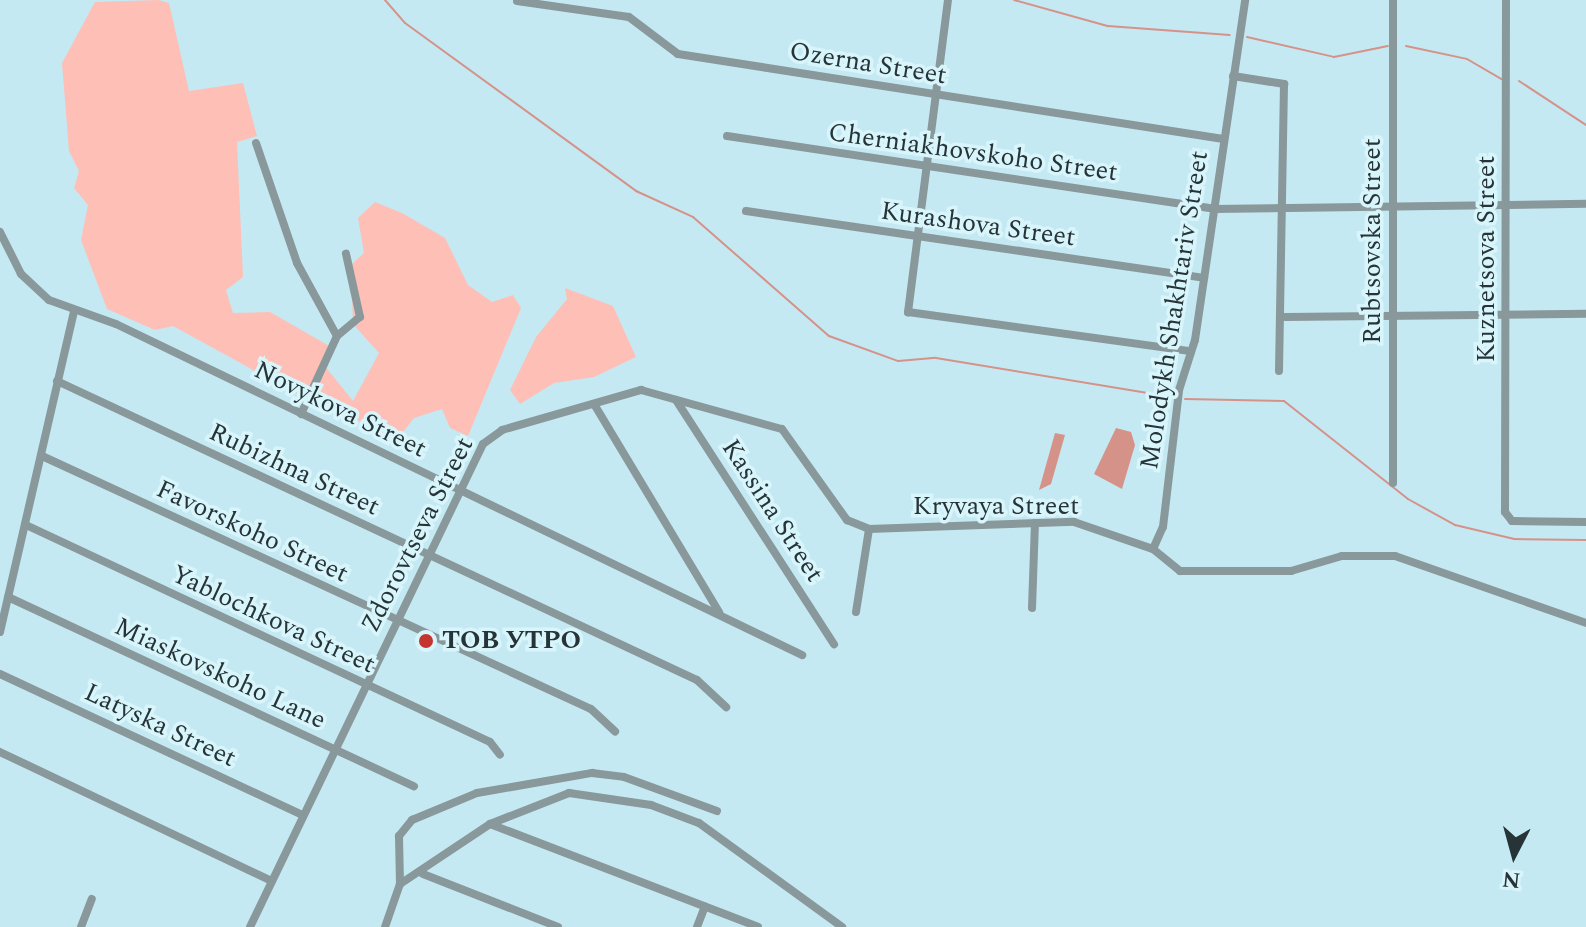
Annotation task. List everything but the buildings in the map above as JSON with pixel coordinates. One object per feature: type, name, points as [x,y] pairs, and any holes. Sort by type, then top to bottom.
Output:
[{"type":"street","points":[[948,0],[908,312],[1188,351]]},
{"type":"street","name":"Molodykh Shakhtariv Street","points":[[1153,549],[1161,539],[1245,0]]},
{"type":"street","name":"Rubtsovska Street","points":[[1393,0],[1393,483]]},
{"type":"street","name":"Kuznetsova Street","points":[[1506,0],[1507,518],[1586,522]]},
{"type":"street","name":"Ozerna Street","points":[[517,1],[629,17],[678,54],[1223,139]]},
{"type":"street","points":[[1233,76],[1283,81],[1285,317],[1279,371]]},
{"type":"street","name":"Cherniakhovskoho Street","points":[[727,136],[1213,209],[1586,204]]},
{"type":"street","points":[[256,143],[297,263],[337,336]]},
{"type":"street","name":"Kurashova Street","points":[[746,211],[1204,278]]},
{"type":"street","name":"Novykova Street","points":[[0,232],[21,274],[49,300],[301,414],[802,655]]},
{"type":"street","points":[[301,414],[337,336],[361,309],[346,254]]},
{"type":"street","points":[[0,632],[74,311]]},
{"type":"street","points":[[1285,317],[1586,314]]},
{"type":"street","name":"Rubizhna Street","points":[[57,381],[697,680],[726,707]]},
{"type":"street","name":"Zdorovtseva Street","points":[[250,927],[458,490],[492,436],[641,390],[782,429],[847,520],[869,529]]},
{"type":"street","name":"Kassina Street","points":[[675,400],[834,644]]},
{"type":"street","points":[[594,404],[719,613]]},
{"type":"street","name":"Favorskoho Street","points":[[42,456],[591,709],[615,731]]},
{"type":"street","points":[[1032,608],[1035,523]]},
{"type":"street","name":"Kryvaya Street","points":[[869,529],[1086,524],[1153,549],[1180,571],[1291,571],[1342,556],[1412,559],[1586,623]]},
{"type":"street","name":"Yablochkova Street","points":[[26,525],[490,742],[500,755]]},
{"type":"street","name":"Kassina Street","points":[[856,612],[869,529]]},
{"type":"street","name":"Miaskovskoho Lane","points":[[8,597],[414,786]]},
{"type":"street","name":"Latyska Street","points":[[0,674],[303,815]]},
{"type":"street","points":[[0,752],[272,881]]},
{"type":"street","points":[[385,927],[400,884],[399,836],[412,820],[477,793],[592,773],[624,777],[717,811]]},
{"type":"street","points":[[400,884],[423,874],[490,824],[569,793],[676,812],[842,927]]},
{"type":"street","points":[[490,824],[758,927]]},
{"type":"street","points":[[423,874],[558,927]]},
{"type":"street","points":[[81,927],[92,899]]},
{"type":"street","points":[[697,927],[705,906]]},
{"type":"shaded area","points":[[159,0],[169,3],[189,91],[243,83],[257,136],[237,142],[243,277],[226,290],[233,313],[270,312],[331,347],[324,365],[353,401],[379,353],[353,324],[351,265],[364,253],[358,218],[375,202],[402,213],[445,238],[468,285],[492,302],[513,295],[521,308],[468,436],[450,428],[442,409],[414,418],[395,442],[382,441],[374,426],[321,407],[173,326],[155,330],[107,309],[81,240],[88,205],[74,188],[79,171],[69,151],[62,63],[95,2]]},
{"type":"shaded area","points":[[565,288],[613,306],[636,357],[594,377],[554,383],[520,404],[510,390],[536,337],[567,299]]},
{"type":"shaded area","points":[[1116,428],[1131,432],[1135,445],[1122,489],[1094,474]]},
{"type":"shaded area","points":[[1055,433],[1065,435],[1051,484],[1039,490]]},
{"type":"waterway","points":[[385,0],[405,23],[636,191],[693,217],[829,336],[898,361],[936,358],[1172,397]]},
{"type":"waterway","points":[[1014,0],[1108,26],[1230,35]]},
{"type":"waterway","points":[[1247,37],[1334,57],[1388,46]]},
{"type":"waterway","points":[[1406,46],[1467,59],[1503,80]]},
{"type":"waterway","points":[[1519,81],[1586,125]]},
{"type":"waterway","points":[[1185,399],[1284,401],[1408,499],[1455,525],[1514,539],[1586,540]]},
{"type":"place","name":"ТОВ УТРО","points":[[426,641]]}]
